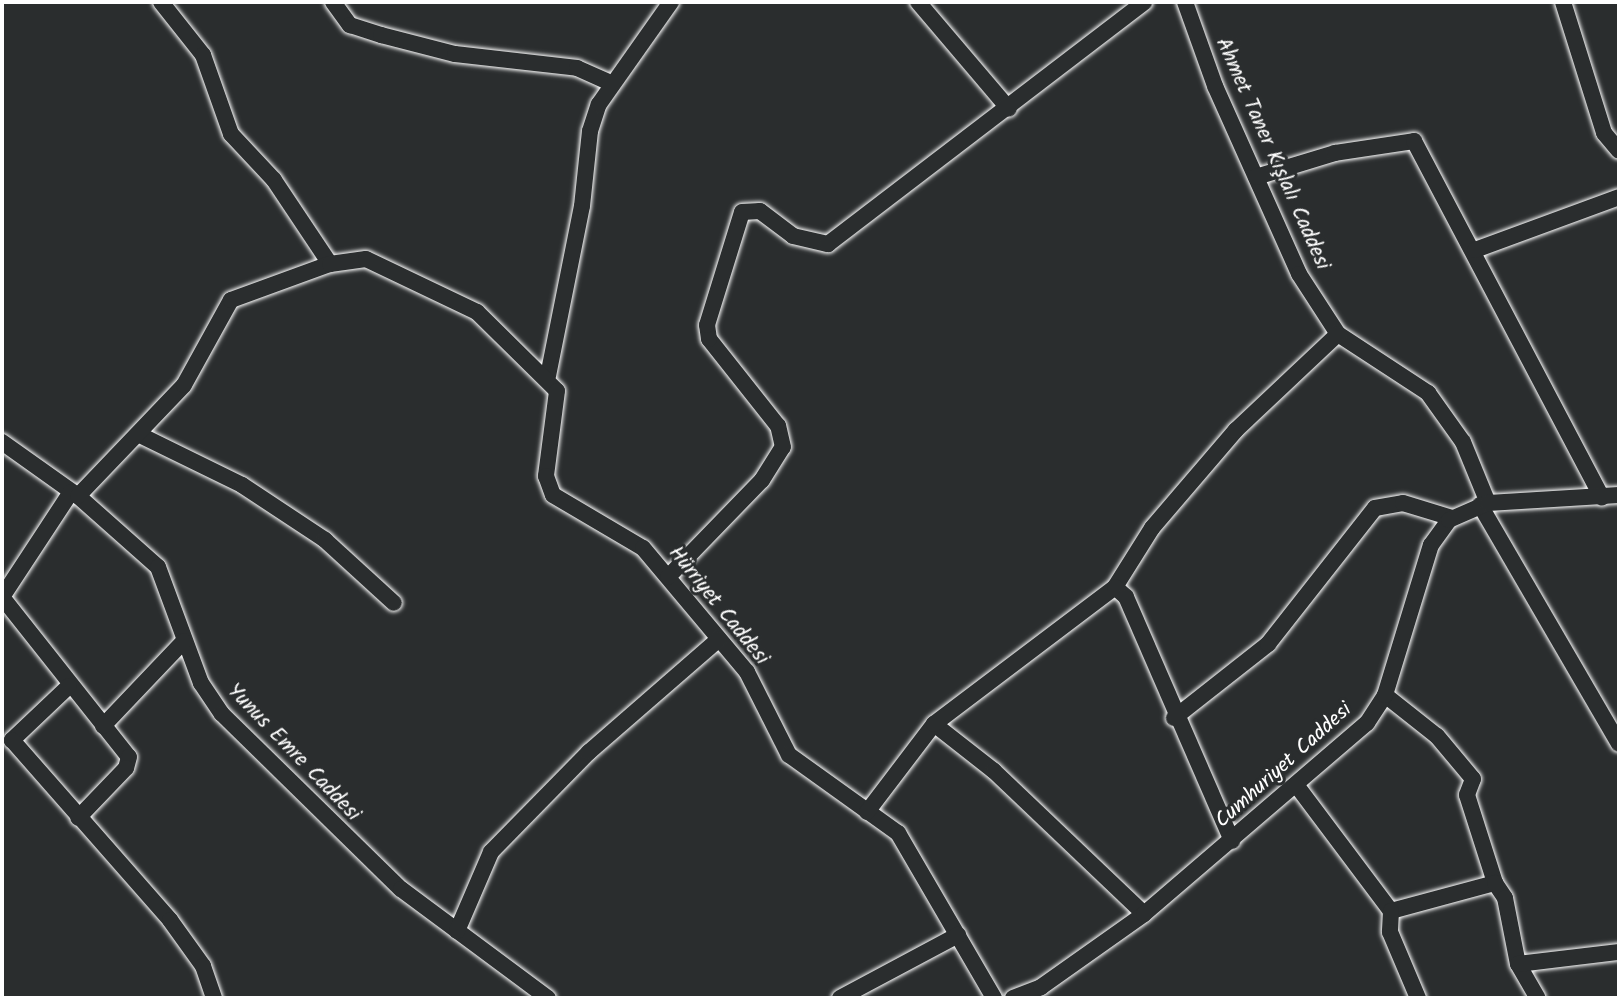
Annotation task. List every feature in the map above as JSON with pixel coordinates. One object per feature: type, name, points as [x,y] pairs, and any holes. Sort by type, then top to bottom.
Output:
[{"type":"street","points":[[161,2],[203,55],[232,134],[274,180],[330,264]]},
{"type":"street","points":[[333,2],[350,25],[381,35],[455,54],[577,68],[614,84]]},
{"type":"street","points":[[548,376],[582,206],[590,131],[614,84],[671,2]]},
{"type":"street","points":[[918,2],[1009,109]]},
{"type":"street","points":[[668,577],[762,480],[783,447],[778,426],[709,339],[707,325],[742,212],[760,211],[793,236],[828,244],[1009,109],[1144,2]]},
{"type":"street","name":"Ahmet Taner Kışlalı Caddesi","points":[[1185,2],[1256,177],[1299,274],[1338,334],[1428,393],[1463,442],[1484,504],[1619,744]]},
{"type":"street","points":[[1563,2],[1604,133],[1619,151]]},
{"type":"street","points":[[1256,177],[1335,153],[1414,141],[1475,250],[1602,496]]},
{"type":"street","points":[[1475,250],[1619,197]]},
{"type":"street","points":[[78,818],[126,768],[129,757],[69,686],[2,597],[75,494],[140,435],[205,353],[230,300],[330,264],[366,258],[477,312],[548,376]]},
{"type":"street","points":[[867,812],[934,724],[1115,587],[1152,528],[1236,430],[1338,334]]},
{"type":"street","name":"Hürriyet Caddesi","points":[[548,376],[557,391],[548,488],[632,538],[668,577],[757,686],[789,755],[904,840],[994,998]]},
{"type":"street","points":[[140,435],[242,485],[325,540],[394,603]]},
{"type":"street","name":"Yunus Emre Caddesi","points":[[2,442],[75,494],[158,567],[184,641],[213,705],[357,848],[457,931],[548,998]]},
{"type":"street","name":"Cumhuriyet Caddesi","points":[[1013,998],[1041,987],[1144,914],[1357,734],[1385,695],[1431,545],[1452,518],[1484,504],[1619,495]]},
{"type":"street","points":[[1174,718],[1268,644],[1376,508],[1403,503],[1452,518]]},
{"type":"street","points":[[1115,587],[1126,597],[1174,718],[1232,842]]},
{"type":"street","points":[[457,931],[491,852],[589,752],[719,639]]},
{"type":"street","points":[[103,726],[184,641]]},
{"type":"street","points":[[69,686],[12,740],[78,818],[170,919],[203,966],[214,998]]},
{"type":"street","points":[[1385,695],[1437,736],[1473,779],[1467,795],[1495,883],[1506,898],[1518,964],[1538,998]]},
{"type":"street","points":[[934,724],[994,771],[1144,914]]},
{"type":"street","points":[[1297,786],[1391,911],[1390,932],[1418,998]]},
{"type":"street","points":[[1391,911],[1495,883]]},
{"type":"street","points":[[840,998],[958,935]]},
{"type":"street","points":[[1518,964],[1619,952]]}]
